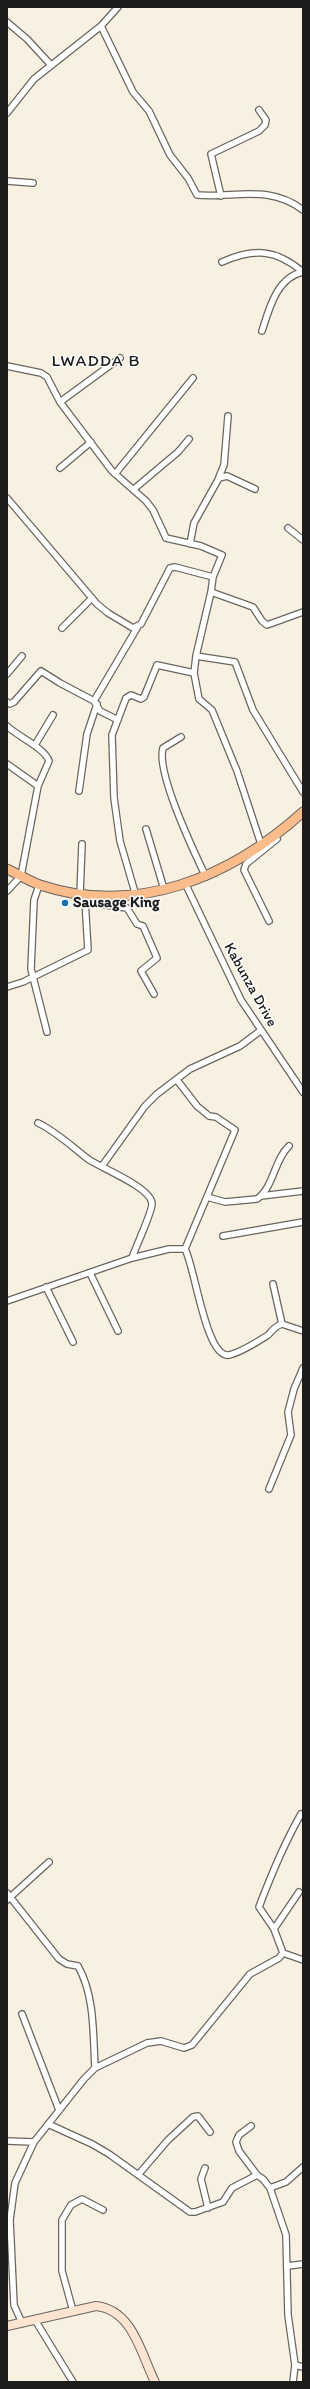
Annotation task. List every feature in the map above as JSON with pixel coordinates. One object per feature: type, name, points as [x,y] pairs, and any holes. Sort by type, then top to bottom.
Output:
[{"type":"main road","points":[[7,869],[39,885],[84,897],[136,896],[164,890],[206,877],[261,844],[303,812]]},
{"type":"street","points":[[7,113],[34,79],[101,26],[118,7]]},
{"type":"street","points":[[7,22],[27,39],[51,65]]},
{"type":"street","points":[[101,26],[132,92],[149,111],[170,155],[188,178],[194,193],[197,195],[222,196],[258,194],[278,197],[291,201],[303,210]]},
{"type":"street","points":[[222,196],[211,154],[219,149],[250,137],[265,125],[266,120],[259,110]]},
{"type":"street","points":[[7,181],[33,183]]},
{"type":"street","points":[[222,262],[239,254],[259,252],[283,259],[303,272]]},
{"type":"street","points":[[262,331],[270,305],[279,288],[288,279],[303,272]]},
{"type":"street","points":[[60,402],[120,358]]},
{"type":"street","points":[[7,366],[41,373],[47,376],[60,402],[115,474],[134,490],[153,510],[166,538],[190,544],[222,555],[213,577],[211,592],[196,656],[194,673],[199,699],[212,710],[237,771],[261,844]]},
{"type":"street","points":[[115,474],[193,378]]},
{"type":"street","points":[[190,544],[194,523],[219,478],[224,465],[228,416]]},
{"type":"street","points":[[134,490],[178,452],[189,439]]},
{"type":"street","points":[[60,468],[91,442]]},
{"type":"street","points":[[219,478],[227,476],[255,489]]},
{"type":"street","points":[[7,498],[92,598],[108,613],[123,623],[137,628]]},
{"type":"street","points":[[288,528],[303,540]]},
{"type":"street","points":[[79,791],[87,734],[96,702],[172,567],[213,577]]},
{"type":"street","points":[[211,592],[253,607],[262,621],[267,625],[303,612]]},
{"type":"street","points":[[62,628],[92,598]]},
{"type":"street","points":[[7,674],[22,656]]},
{"type":"street","points":[[196,656],[235,662],[254,710],[303,792]]},
{"type":"street","points":[[136,896],[114,812],[112,735],[128,696],[141,699],[144,697],[156,665],[194,673]]},
{"type":"street","points":[[7,702],[10,704],[14,702],[40,670],[96,702],[103,713],[118,720]]},
{"type":"street","points":[[35,746],[54,715]]},
{"type":"street","points":[[7,726],[15,734],[35,746],[49,760],[38,786],[21,876],[7,891]]},
{"type":"street","points":[[181,737],[163,748],[164,773],[184,827],[206,877]]},
{"type":"street","points":[[7,764],[38,786]]},
{"type":"street","points":[[269,921],[244,873],[244,866],[303,815]]},
{"type":"street","points":[[146,829],[164,890]]},
{"type":"street","points":[[7,987],[32,977],[88,950],[82,844]]},
{"type":"street","name":"Kabunza Drive","points":[[185,883],[235,989],[260,1031],[303,1092]]},
{"type":"street","points":[[39,885],[34,900],[32,977],[47,1032]]},
{"type":"street","points":[[84,897],[127,908],[137,924],[143,926],[157,958],[141,971],[154,994]]},
{"type":"street","points":[[102,1166],[145,1106],[190,1069],[240,1046],[260,1031]]},
{"type":"street","points":[[177,1080],[198,1106],[209,1116],[216,1117],[235,1130],[185,1249],[200,1296],[206,1326],[215,1346],[220,1353],[224,1355],[234,1354],[250,1346],[282,1324]]},
{"type":"street","points":[[38,1123],[54,1132],[88,1158],[148,1195],[152,1203],[132,1258]]},
{"type":"street","points":[[261,1196],[279,1159],[289,1146]]},
{"type":"street","points":[[207,1197],[225,1202],[253,1200],[261,1196],[303,1191]]},
{"type":"street","points":[[223,1236],[303,1222]]},
{"type":"street","points":[[7,1301],[132,1258],[169,1249],[185,1249]]},
{"type":"street","points":[[90,1272],[118,1331]]},
{"type":"street","points":[[273,1284],[282,1324]]},
{"type":"street","points":[[46,1287],[73,1342]]},
{"type":"street","points":[[282,1324],[303,1331]]},
{"type":"street","points":[[269,1489],[291,1435],[288,1412],[294,1389],[303,1368]]},
{"type":"street","points":[[283,1954],[274,1929],[259,1907],[274,1873],[282,1848],[301,1814]]},
{"type":"street","points":[[49,1862],[8,1897],[59,1959],[78,1966],[91,2010],[95,2068]]},
{"type":"street","points":[[274,1929],[300,1892]]},
{"type":"street","points":[[22,2323],[14,2305],[9,2248],[10,2220],[15,2183],[34,2142],[84,2079],[95,2068],[147,2043],[161,2042],[184,2048],[192,2045],[250,1974],[275,1962],[283,1954]]},
{"type":"street","points":[[283,1954],[303,1960]]},
{"type":"street","points":[[22,2014],[59,2110]]},
{"type":"street","points":[[138,2175],[168,2140],[193,2117],[198,2116],[210,2132]]},
{"type":"street","points":[[48,2124],[92,2144],[190,2212],[208,2208],[224,2202],[232,2188],[257,2176]]},
{"type":"street","points":[[251,2126],[239,2135],[236,2142],[239,2152],[257,2176],[263,2179],[270,2188],[286,2235],[288,2266],[288,2315],[295,2365],[293,2382]]},
{"type":"street","points":[[7,2141],[34,2142]]},
{"type":"street","points":[[270,2188],[286,2182],[303,2167]]},
{"type":"street","points":[[205,2168],[201,2179],[208,2208]]},
{"type":"street","points":[[72,2311],[62,2271],[62,2220],[71,2205],[82,2200],[103,2210]]},
{"type":"street","points":[[288,2266],[303,2264]]},
{"type":"street","points":[[7,2326],[96,2306],[104,2307],[124,2319],[130,2328],[155,2382]]},
{"type":"street","points":[[35,2320],[73,2382]]},
{"type":"street","points":[[295,2365],[303,2367]]},
{"type":"place","name":"Sausage King","points":[[65,903]]},
{"type":"district","name":"LWADDA B","points":[[96,362]]}]
